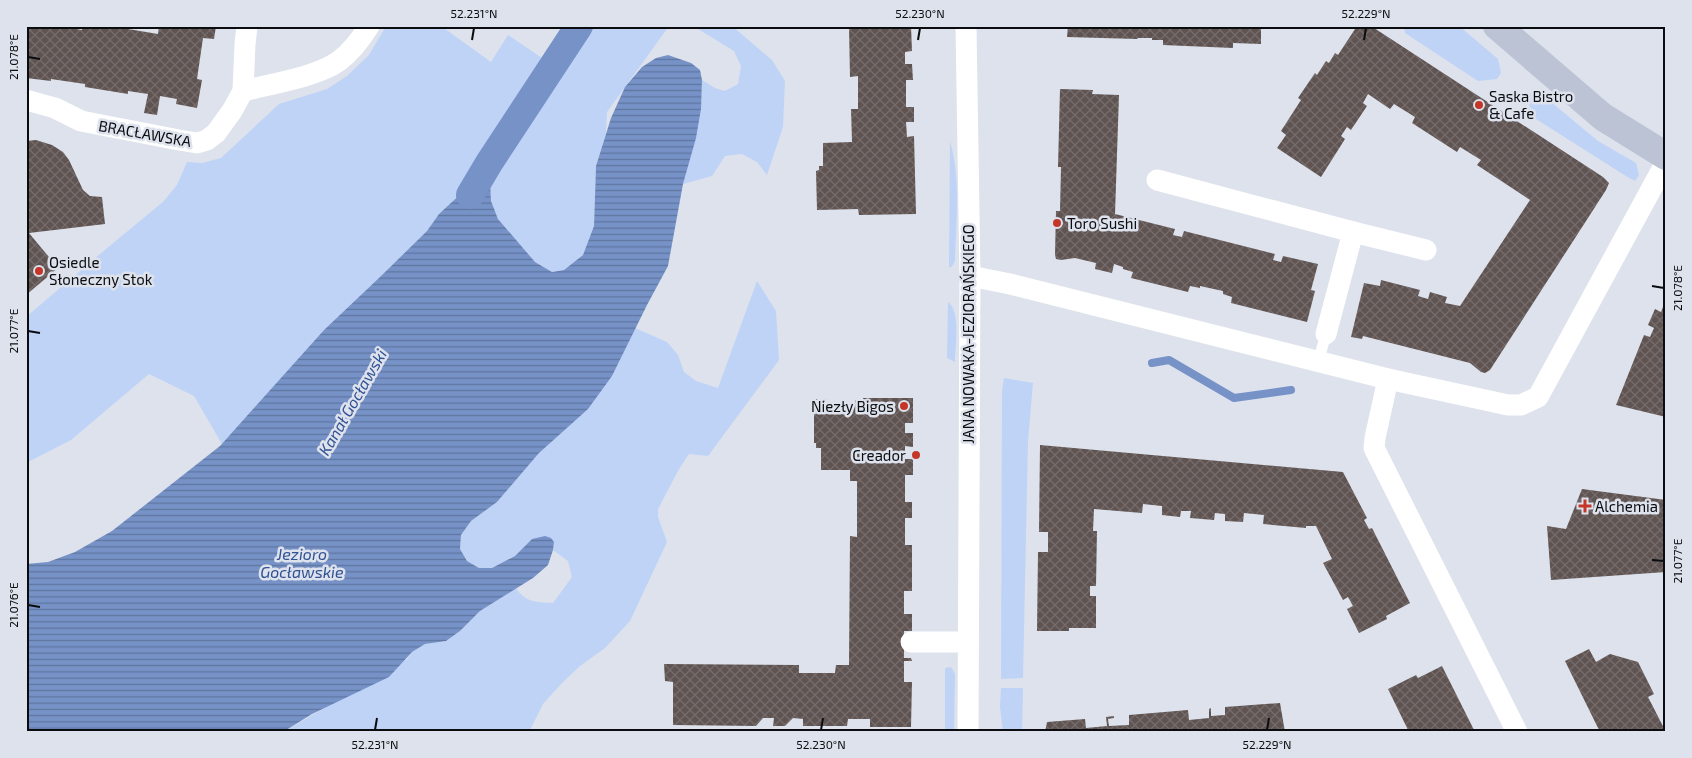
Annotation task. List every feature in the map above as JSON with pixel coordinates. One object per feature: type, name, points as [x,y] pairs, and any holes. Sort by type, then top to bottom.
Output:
[{"type":"street","points":[[247,26],[244,44],[243,90],[308,75],[338,62],[361,40],[369,26]]},
{"type":"street","name":"JANA NOWAKA-JEZIORAŃSKIEGO","points":[[966,26],[970,276],[968,732]]},
{"type":"street","points":[[1497,26],[1603,117],[1666,156]]},
{"type":"street","name":"BRACŁAWSKA","points":[[26,100],[55,108],[81,122],[197,143],[208,140],[216,133],[232,111],[243,90]]},
{"type":"street","points":[[970,276],[1010,284],[1388,379],[1508,405],[1521,405],[1538,397],[1666,162]]},
{"type":"street","points":[[1157,180],[1426,250]]},
{"type":"street","points":[[1326,334],[1353,232]]},
{"type":"street","points":[[1388,379],[1374,448],[1517,732]]},
{"type":"street","points":[[911,642],[968,642]]},
{"type":"lane","points":[[1318,362],[1326,334]]},
{"type":"shaded area","points":[[386,26],[441,26],[491,62],[508,35],[548,62],[483,159],[466,189],[439,214],[427,231],[324,330],[222,444],[194,396],[149,374],[71,440],[26,463],[26,317],[163,202],[177,185],[187,162],[202,163],[221,158],[279,104],[327,89],[347,76],[369,55]]},
{"type":"shaded area","points":[[591,26],[669,26],[607,112],[606,133],[596,166],[594,226],[583,255],[564,270],[552,272],[535,262],[498,219],[491,201],[490,181],[495,167]]},
{"type":"shaded area","points":[[693,26],[732,26],[772,60],[785,81],[783,127],[767,175],[757,162],[742,154],[725,156],[712,176],[683,184],[698,119],[702,80],[715,88],[725,91],[738,84],[741,66],[734,51]]},
{"type":"shaded area","points":[[1404,26],[1459,26],[1498,59],[1501,73],[1497,79],[1478,81],[1405,33]]},
{"type":"shaded area","points":[[1540,93],[1598,141],[1636,163],[1639,175],[1635,181],[1536,119],[1527,98],[1529,94]]},
{"type":"shaded area","points":[[950,141],[956,170],[957,200],[955,260],[950,268],[949,266]]},
{"type":"shaded area","points":[[757,281],[776,311],[779,360],[708,456],[689,454],[658,509],[658,517],[667,542],[630,621],[605,648],[580,666],[562,683],[543,704],[529,732],[293,732],[287,730],[407,659],[412,652],[425,644],[446,641],[460,631],[480,611],[516,588],[528,599],[536,602],[553,603],[572,577],[568,561],[553,550],[554,542],[532,539],[515,556],[492,568],[479,568],[467,561],[460,549],[461,535],[471,521],[497,502],[539,453],[612,376],[635,328],[667,342],[678,355],[684,372],[696,381],[718,388]]},
{"type":"shaded area","points":[[948,302],[955,313],[956,321],[955,362],[947,358]]},
{"type":"shaded area","points":[[1004,378],[1033,383],[1028,441],[1023,678],[1001,679],[1002,390]]},
{"type":"shaded area","points":[[951,667],[955,674],[954,732],[945,732],[945,668]]},
{"type":"shaded area","points":[[1001,688],[1023,688],[1022,732],[1003,732],[1000,707]]},
{"type":"water","name":"Jezioro Gocławskie","points":[[668,55],[691,63],[700,70],[702,80],[701,109],[696,138],[683,184],[668,266],[612,376],[588,409],[539,453],[497,502],[471,521],[461,535],[460,549],[467,561],[479,568],[492,568],[515,556],[532,539],[545,536],[551,538],[554,542],[548,565],[533,578],[480,611],[460,631],[446,641],[425,644],[412,652],[389,677],[312,714],[283,732],[26,732],[26,564],[48,562],[75,552],[112,531],[220,446],[324,330],[427,231],[439,214],[466,189],[483,159],[495,167],[490,181],[491,201],[498,219],[535,262],[552,272],[564,270],[583,255],[594,226],[596,166],[611,118],[625,87],[642,67],[656,58]]},
{"type":"building","points":[[26,26],[59,26],[82,30],[83,26],[110,26],[158,34],[159,26],[216,26],[214,39],[203,38],[197,79],[202,80],[197,108],[176,104],[177,99],[160,96],[157,115],[144,113],[148,94],[128,91],[128,94],[85,87],[85,84],[51,79],[51,81],[26,78]]},
{"type":"building","points":[[849,26],[911,26],[912,51],[905,52],[905,64],[912,64],[913,80],[906,80],[906,107],[914,107],[914,122],[906,122],[907,137],[914,136],[916,214],[859,215],[858,209],[817,210],[816,171],[819,170],[819,166],[823,166],[823,143],[852,142],[851,109],[858,109],[858,76],[850,77]]},
{"type":"building","points":[[1068,26],[1261,26],[1261,44],[1233,43],[1233,48],[1163,45],[1163,40],[1152,40],[1152,38],[1067,37]]},
{"type":"building","points":[[1357,26],[1371,26],[1603,177],[1609,183],[1490,370],[1485,373],[1470,363],[1363,336],[1362,339],[1351,337],[1364,283],[1380,286],[1381,280],[1420,290],[1418,296],[1428,299],[1430,292],[1447,297],[1445,303],[1460,306],[1530,200],[1477,165],[1481,160],[1460,147],[1457,152],[1412,123],[1415,117],[1394,104],[1390,109],[1368,94],[1363,103],[1367,106],[1351,130],[1347,127],[1341,136],[1345,139],[1321,177],[1277,148],[1286,135],[1281,131],[1301,100],[1298,98],[1315,73],[1317,75],[1326,61],[1329,63],[1335,53],[1338,55]]},
{"type":"building","points":[[1060,89],[1093,90],[1092,94],[1119,95],[1115,214],[1175,229],[1173,235],[1182,237],[1184,231],[1275,254],[1273,260],[1281,262],[1283,256],[1318,264],[1311,290],[1315,291],[1307,322],[1231,303],[1232,297],[1223,294],[1223,291],[1190,286],[1188,292],[1131,278],[1133,272],[1114,264],[1112,273],[1095,269],[1096,263],[1075,258],[1056,259],[1056,211],[1060,211],[1061,167],[1058,167]]},
{"type":"building","points":[[36,140],[52,145],[63,152],[69,160],[83,190],[90,196],[102,197],[105,224],[29,233],[58,268],[26,295],[26,141]]},
{"type":"building","points":[[1666,299],[1666,417],[1616,405],[1644,335],[1650,337],[1654,328],[1648,325],[1655,309],[1661,312]]},
{"type":"building","points":[[863,398],[913,398],[913,423],[905,423],[905,433],[913,433],[913,447],[905,446],[905,459],[913,459],[913,475],[905,475],[905,502],[912,502],[912,518],[905,518],[905,545],[912,545],[912,591],[904,591],[904,614],[912,614],[912,631],[904,631],[904,658],[911,658],[912,661],[904,661],[904,682],[912,682],[911,727],[870,727],[870,719],[848,719],[847,726],[803,726],[803,719],[793,718],[785,726],[773,726],[774,718],[763,718],[756,726],[673,725],[673,682],[665,681],[664,664],[799,665],[799,673],[835,673],[836,665],[849,665],[850,536],[857,537],[857,481],[850,481],[850,470],[821,470],[821,448],[816,448],[816,443],[814,443],[814,399],[826,399],[826,404],[855,404],[855,400],[863,400]]},
{"type":"building","points":[[1040,445],[1343,472],[1367,518],[1364,520],[1369,529],[1372,528],[1410,603],[1386,616],[1387,619],[1359,633],[1347,609],[1353,606],[1348,597],[1343,600],[1323,563],[1332,559],[1316,526],[1306,526],[1306,528],[1263,524],[1264,515],[1244,513],[1243,522],[1225,521],[1225,514],[1215,513],[1214,520],[1190,518],[1191,511],[1181,511],[1180,517],[1162,515],[1162,506],[1143,504],[1142,513],[1094,509],[1093,531],[1097,531],[1096,586],[1090,586],[1090,596],[1096,596],[1096,628],[1069,628],[1069,631],[1037,631],[1038,552],[1048,552],[1048,532],[1039,532]]},
{"type":"building","points":[[1582,489],[1666,500],[1666,572],[1551,580],[1547,526],[1566,529]]},
{"type":"building","points":[[1589,649],[1596,662],[1610,654],[1638,662],[1654,694],[1648,697],[1666,732],[1607,732],[1607,730],[1600,732],[1565,661]]},
{"type":"building","points":[[1442,666],[1475,732],[1409,732],[1388,689],[1416,675],[1418,678]]},
{"type":"building","points":[[1280,703],[1285,732],[1045,732],[1047,722],[1085,719],[1086,728],[1107,726],[1106,717],[1114,716],[1114,718],[1108,719],[1109,726],[1129,725],[1129,715],[1188,710],[1189,720],[1209,718],[1209,709],[1211,708],[1211,716],[1225,715],[1225,707]]},
{"type":"waterway","name":"Kanał Gocławski","points":[[470,195],[579,26]]},
{"type":"waterway","points":[[1152,363],[1169,360],[1234,398],[1291,390]]},
{"type":"place","name":"Saska Bistro & Cafe","points":[[1479,105]]},
{"type":"place","name":"Toro Sushi","points":[[1057,223]]},
{"type":"place","name":"Osiedle Słoneczny Stok","points":[[39,271]]},
{"type":"place","name":"Niezły Bigos","points":[[904,406]]},
{"type":"place","name":"Creador","points":[[916,455]]},
{"type":"place","name":"Alchemia","points":[[1585,506]]}]
